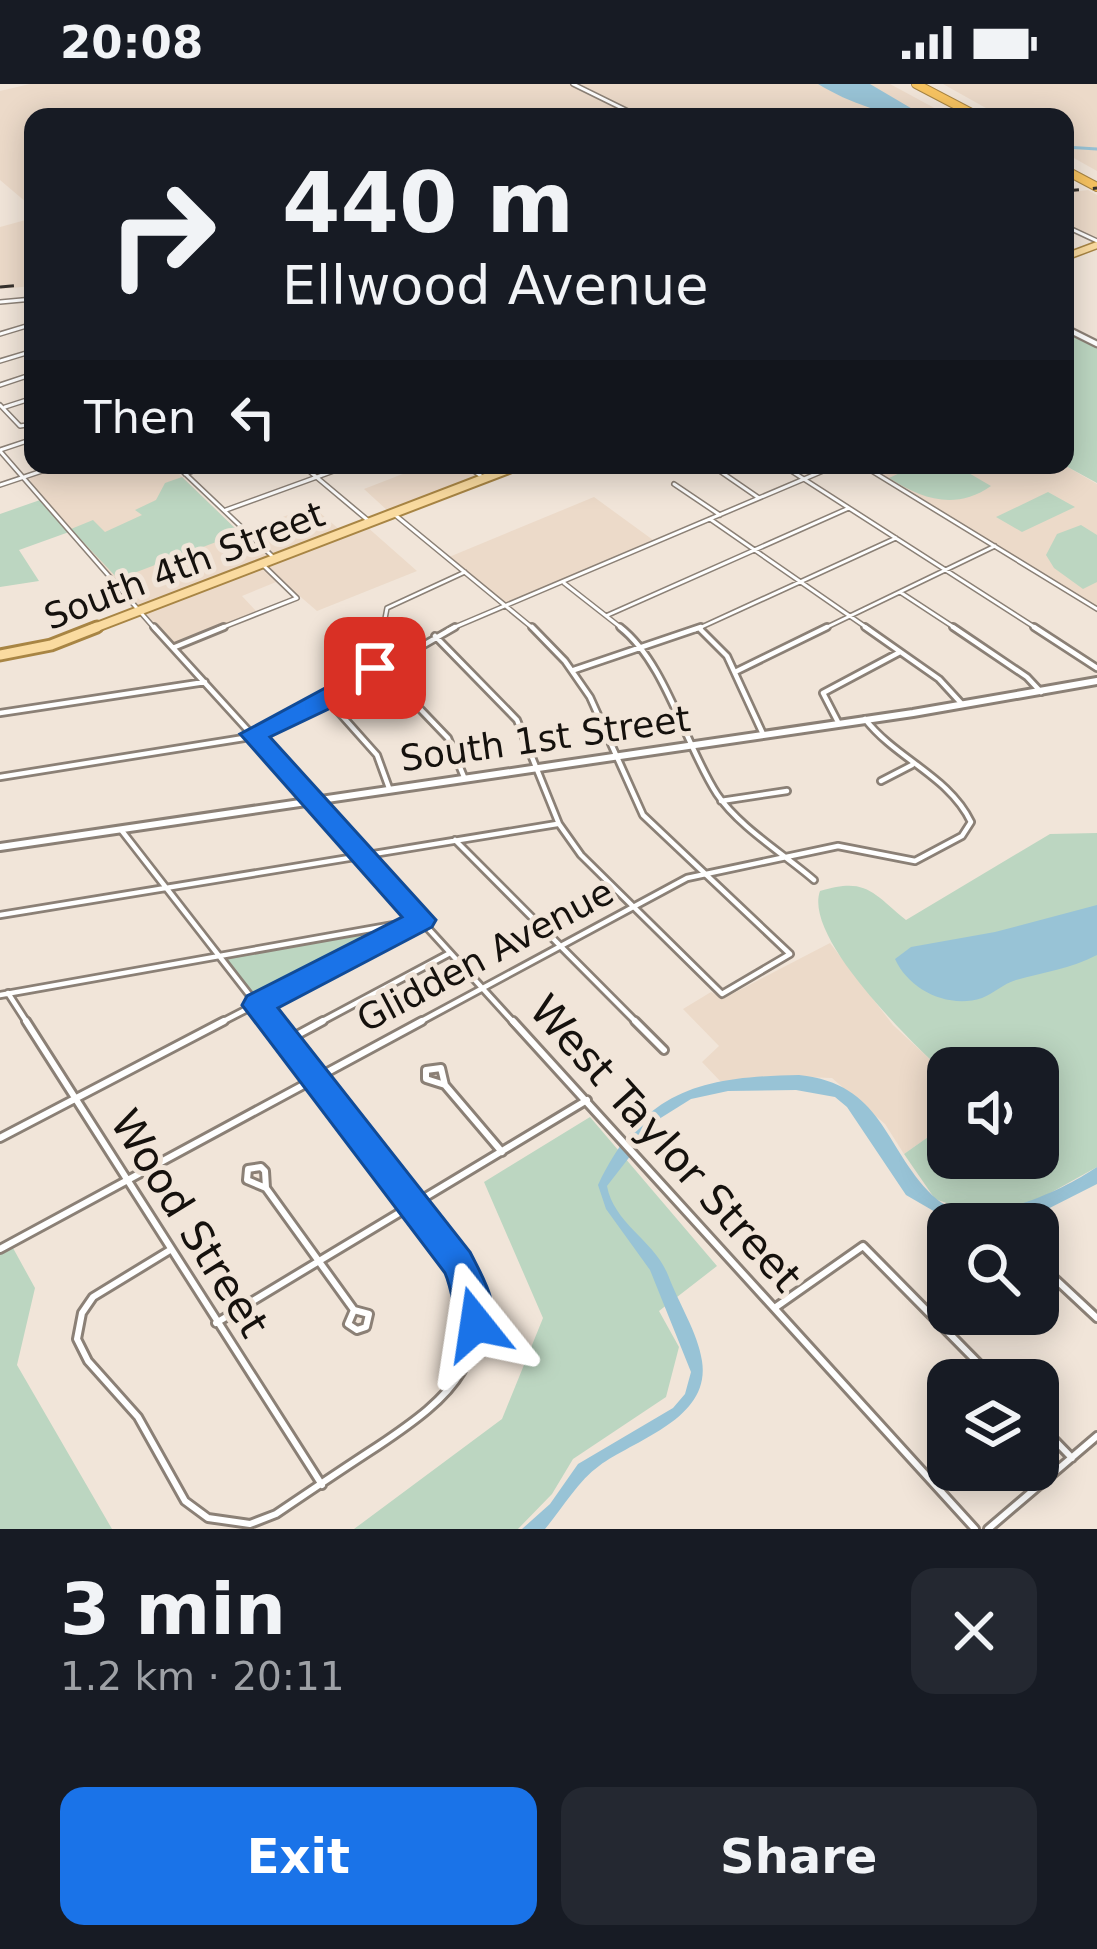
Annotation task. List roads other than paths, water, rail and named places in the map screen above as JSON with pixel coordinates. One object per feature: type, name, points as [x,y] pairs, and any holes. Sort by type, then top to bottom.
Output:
[{"type":"highway","points":[[904,84],[954,108]]},
{"type":"highway","points":[[919,84],[957,108]]},
{"type":"main road","name":"South 4th Street","points":[[0,655],[37,650],[495,474]]},
{"type":"street","points":[[573,84],[622,108]]},
{"type":"street","points":[[1,408],[24,426]]},
{"type":"street","name":"West Taylor Street","points":[[0,451],[38,501],[975,1529]]},
{"type":"street","points":[[0,485],[33,474]]},
{"type":"street","points":[[185,474],[274,559]]},
{"type":"street","points":[[312,474],[370,523]]},
{"type":"street","points":[[224,511],[324,474]]},
{"type":"street","points":[[478,474],[484,478]]},
{"type":"street","points":[[724,474],[759,498]]},
{"type":"street","points":[[797,474],[1097,668]]},
{"type":"street","points":[[0,777],[253,734],[328,700],[435,636],[816,474]]},
{"type":"street","points":[[877,474],[1097,609]]},
{"type":"street","points":[[674,484],[720,514]]},
{"type":"street","points":[[607,616],[849,508]]},
{"type":"street","points":[[394,513],[506,606],[572,670],[590,697],[643,815],[790,954],[722,994],[591,867],[559,824],[538,766],[510,710],[435,636]]},
{"type":"street","points":[[710,519],[950,687],[963,705]]},
{"type":"street","points":[[572,670],[700,629],[896,538]]},
{"type":"street","points":[[735,672],[994,546]]},
{"type":"street","points":[[174,647],[297,598],[262,564]]},
{"type":"street","points":[[408,649],[386,628],[386,611],[400,599],[465,572]]},
{"type":"street","points":[[562,582],[643,651],[721,801],[814,880]]},
{"type":"street","points":[[900,592],[1027,677],[1041,692]]},
{"type":"street","points":[[700,629],[720,646],[764,734]]},
{"type":"street","points":[[839,723],[823,693],[901,652]]},
{"type":"street","points":[[379,666],[448,738],[464,777]]},
{"type":"street","name":"South 1st Street","points":[[0,847],[963,705],[1097,681]]},
{"type":"street","points":[[0,713],[205,682]]},
{"type":"street","points":[[328,700],[377,755],[389,788]]},
{"type":"street","points":[[866,719],[878,739],[912,765],[881,781]]},
{"type":"street","name":"Glidden Avenue","points":[[0,1249],[700,873],[854,846],[907,862],[955,840],[970,825],[967,809],[912,765]]},
{"type":"street","points":[[721,801],[787,791]]},
{"type":"street","points":[[0,915],[559,824]]},
{"type":"street","points":[[118,827],[413,1205],[468,1283],[476,1324],[470,1357],[434,1409],[322,1485],[254,1523],[230,1525],[208,1518],[185,1501],[138,1418],[81,1352],[78,1323],[93,1297],[170,1250]]},
{"type":"street","points":[[455,840],[664,1049]]},
{"type":"street","points":[[4,994],[421,920]]},
{"type":"street","points":[[0,1138],[421,920]]},
{"type":"street","points":[[286,1041],[451,953]]},
{"type":"street","name":"Wood Street","points":[[4,994],[322,1485]]},
{"type":"street","points":[[445,1084],[502,1152]]},
{"type":"street","points":[[217,1322],[587,1100]]},
{"type":"street","points":[[266,1188],[354,1310]]},
{"type":"street","points":[[776,1307],[863,1246],[974,1359]]},
{"type":"street","points":[[1059,1283],[1097,1318]]},
{"type":"street","points":[[988,1529],[1097,1436]]},
{"type":"street","points":[[1059,1445],[1072,1458]]},
{"type":"water","points":[[818,84],[870,84],[911,108],[870,108]]},
{"type":"water","points":[[1097,905],[1097,955],[1011,982],[982,998],[956,1001],[931,994],[910,980],[895,959],[911,947],[995,932]]},
{"type":"water","points":[[799,1075],[848,1091],[879,1120],[916,1176],[944,1203],[927,1203],[927,1207],[906,1195],[847,1107],[835,1097],[796,1090],[728,1091],[691,1099],[659,1119],[607,1186],[618,1211],[668,1275],[696,1340],[702,1381],[683,1413],[591,1472],[545,1529],[522,1529],[550,1504],[578,1464],[673,1408],[685,1394],[691,1372],[650,1270],[606,1209],[598,1185],[616,1153],[655,1109],[704,1086]]},
{"type":"water","points":[[1097,1167],[1097,1184],[1059,1203],[1021,1203]]},
{"type":"waterway","points":[[1074,148],[1097,149]]},
{"type":"railway","points":[[1074,190],[1097,188]]},
{"type":"railway","points":[[0,287],[24,285]]}]
